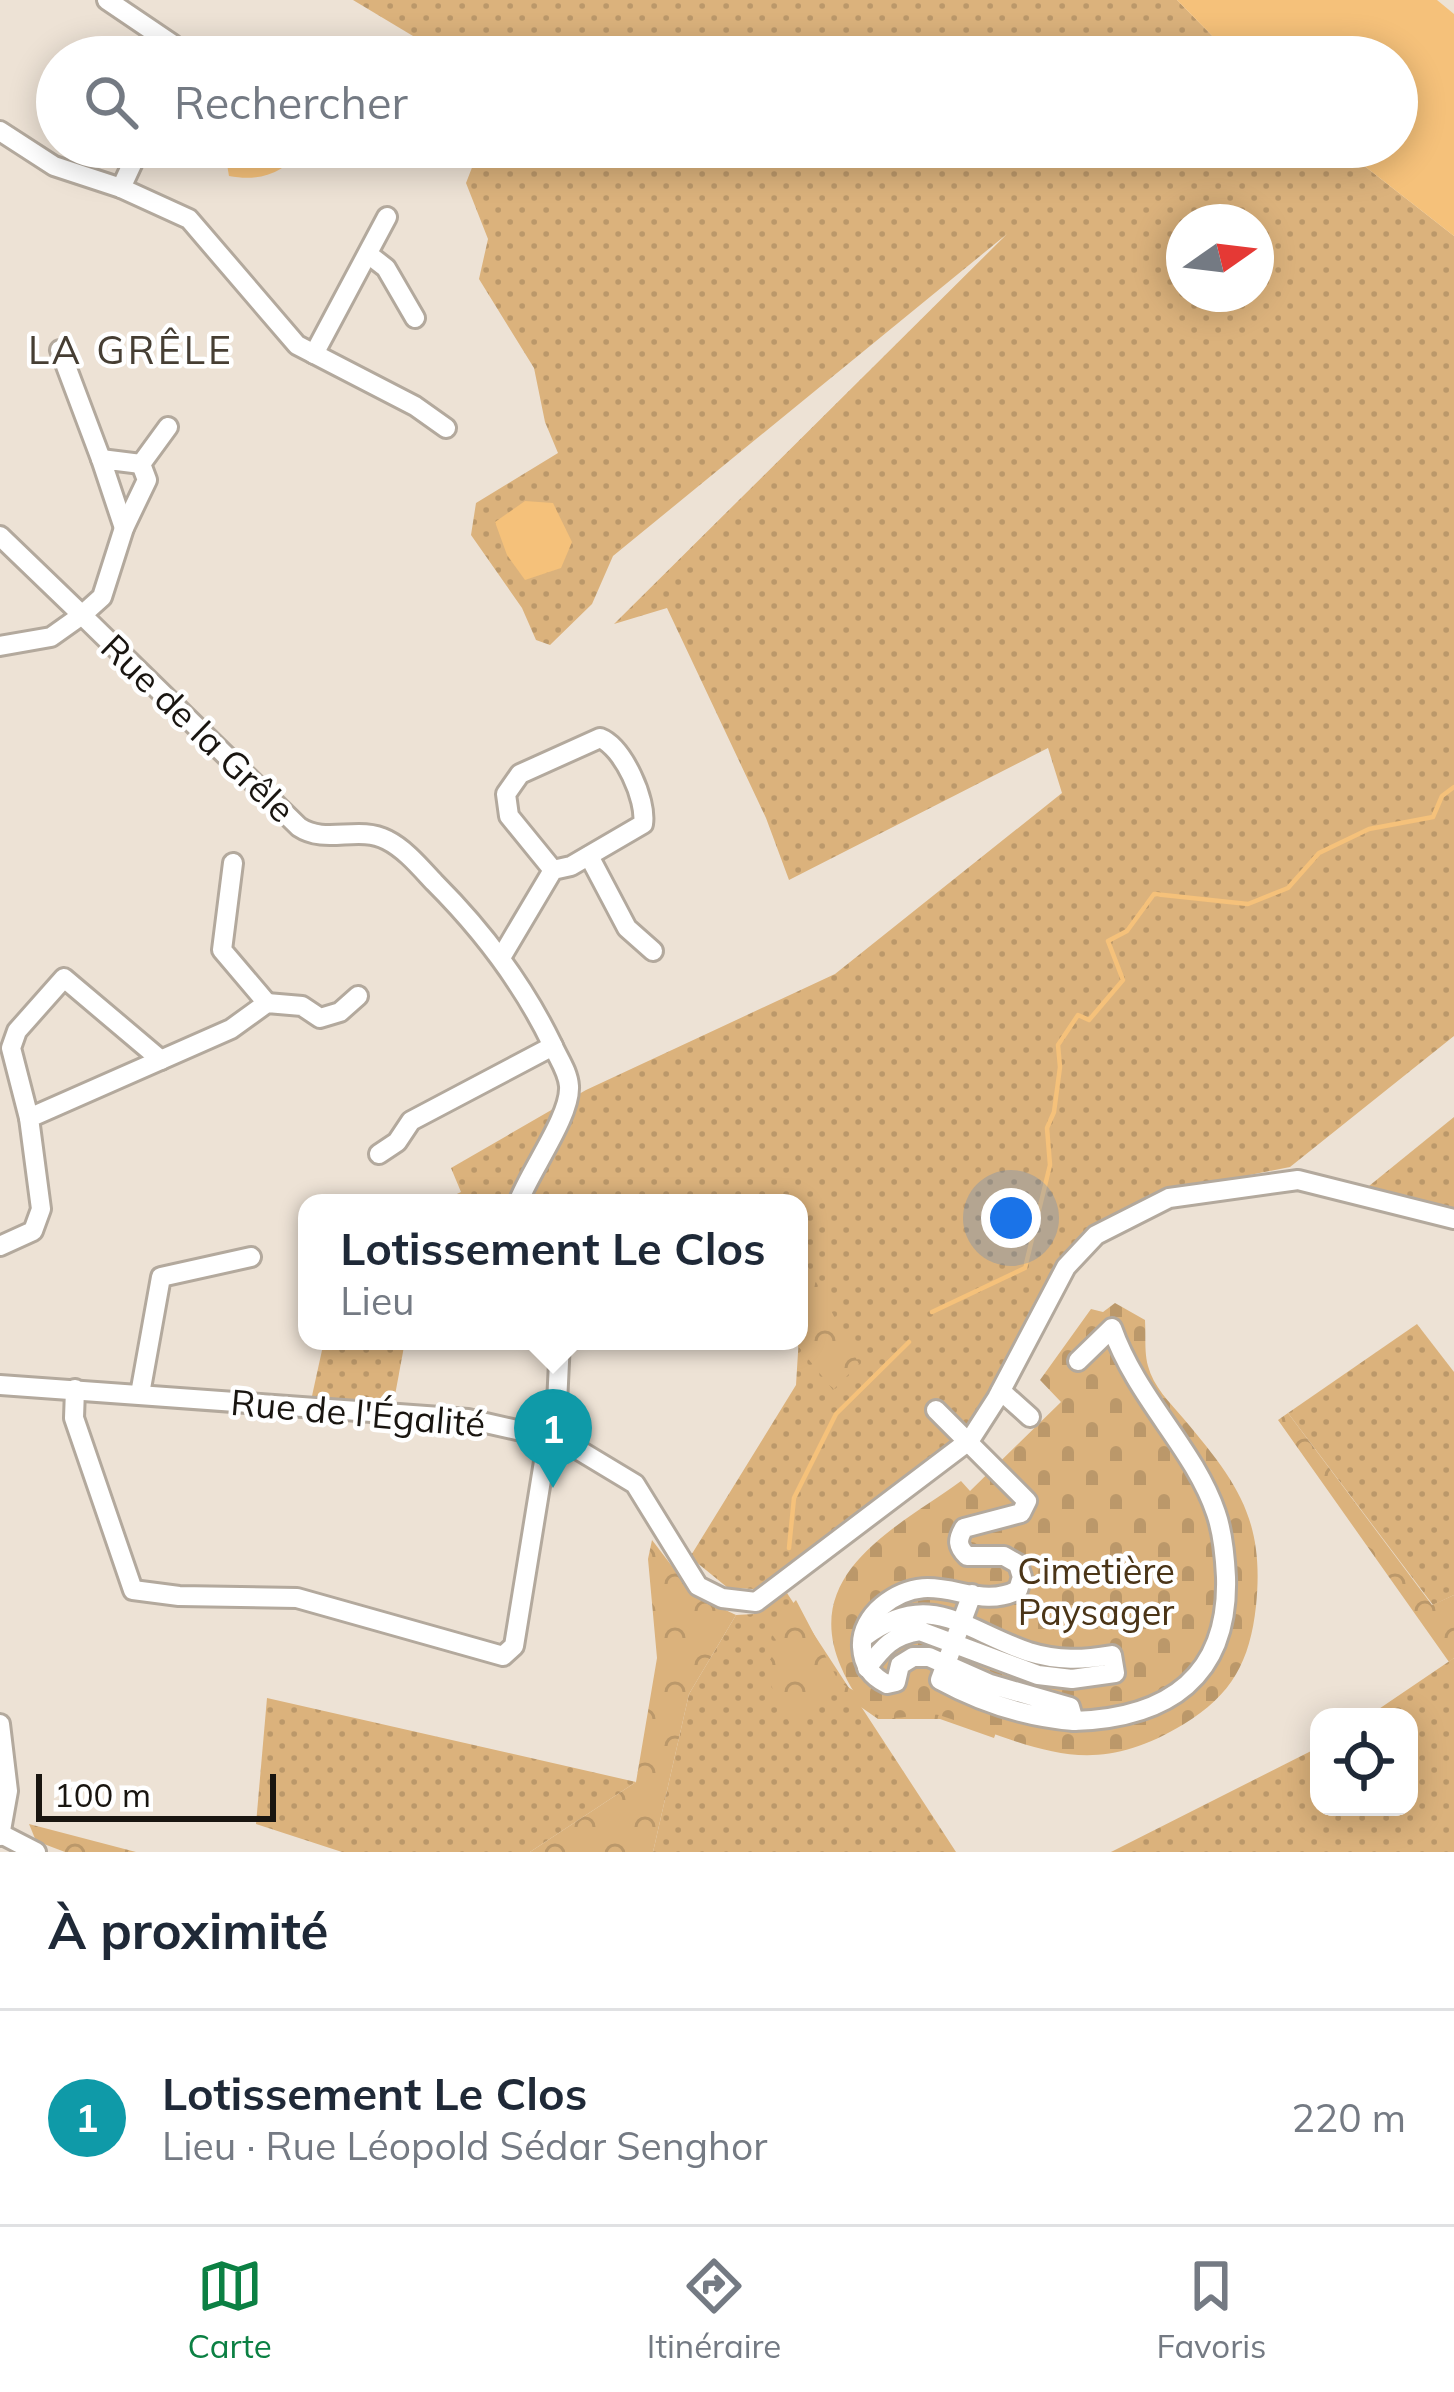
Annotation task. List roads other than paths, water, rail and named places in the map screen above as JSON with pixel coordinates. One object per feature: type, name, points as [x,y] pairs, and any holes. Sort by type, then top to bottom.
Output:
[{"type":"street","points":[[106,0],[160,36]]},
{"type":"street","points":[[1,134],[36,156]]},
{"type":"street","points":[[59,168],[121,188],[189,219],[297,345],[416,406],[446,428]]},
{"type":"street","points":[[121,188],[130,168]]},
{"type":"street","points":[[314,354],[387,217]]},
{"type":"street","points":[[368,254],[386,268],[415,318]]},
{"type":"street","points":[[60,350],[124,528]]},
{"type":"street","name":"Rue de la Grêle","points":[[0,646],[51,638],[102,597],[124,528],[147,480],[141,464],[168,427]]},
{"type":"street","points":[[101,459],[141,464]]},
{"type":"street","points":[[0,536],[82,616]]},
{"type":"street","name":"Rue de la Grêle","points":[[82,616],[299,827],[320,836],[356,832],[392,842],[502,956],[531,1001],[569,1090],[522,1194]]},
{"type":"street","points":[[502,956],[553,870],[589,856],[643,824],[645,815],[610,741],[600,738],[520,774],[506,794],[509,816],[553,870]]},
{"type":"street","points":[[589,856],[627,928],[653,951]]},
{"type":"street","points":[[233,863],[222,950],[267,1003]]},
{"type":"street","points":[[0,1246],[33,1231],[41,1209],[29,1118],[11,1048],[17,1030],[64,978],[161,1060]]},
{"type":"street","points":[[29,1118],[231,1029],[267,1003],[302,1006],[320,1018],[340,1012],[358,996]]},
{"type":"street","points":[[380,1154],[397,1142],[411,1121],[553,1046]]},
{"type":"street","name":"Rue de l'Égalité","points":[[0,1385],[468,1419],[548,1436],[635,1484],[698,1586],[722,1598],[756,1602],[970,1440],[1066,1267],[1096,1235],[1169,1198],[1298,1180],[1454,1219]]},
{"type":"street","points":[[140,1394],[161,1277],[251,1257]]},
{"type":"street","points":[[972,1594],[940,1680],[1012,1711],[1075,1720],[1115,1719],[1183,1691],[1207,1667],[1224,1625],[1226,1592],[1217,1515],[1200,1478],[1136,1384],[1112,1328],[1078,1361]]},
{"type":"street","points":[[75,1389],[74,1418],[133,1590],[179,1596],[297,1598],[503,1656],[514,1646],[557,1404],[560,1350]]},
{"type":"street","points":[[999,1394],[1030,1417]]},
{"type":"street","points":[[936,1410],[1027,1501],[1021,1513],[976,1522],[964,1528],[958,1539],[959,1549],[967,1556],[1004,1556],[1018,1564],[1022,1577],[1018,1590],[993,1598],[934,1586],[904,1591],[877,1610],[863,1637],[867,1668],[887,1684],[896,1682],[900,1665],[913,1657],[949,1664]]},
{"type":"street","points":[[863,1637],[887,1620],[911,1613],[935,1615],[959,1633],[1038,1675],[1072,1679],[1114,1673],[1112,1655],[1054,1658],[959,1633],[920,1631],[900,1634],[886,1643],[867,1668]]},
{"type":"street","points":[[0,1724],[8,1791],[0,1835],[37,1852]]},
{"type":"waterway","points":[[932,1312],[1025,1268],[1050,1165],[1047,1128],[1060,1067],[1058,1045],[1078,1015],[1089,1020],[1123,980],[1108,941],[1127,931],[1154,894],[1248,904],[1288,888],[1319,853],[1369,829],[1433,817],[1442,796],[1454,787]]},
{"type":"waterway","points":[[789,1548],[794,1498],[836,1414],[909,1342]]},
{"type":"place","name":"Lotissement Le Clos","points":[[553,1488]]},
{"type":"district","name":"LA GRÊLE","points":[[131,350]]},
{"type":"park label","name":"Cimetière Paysager","points":[[1096,1592]]}]
